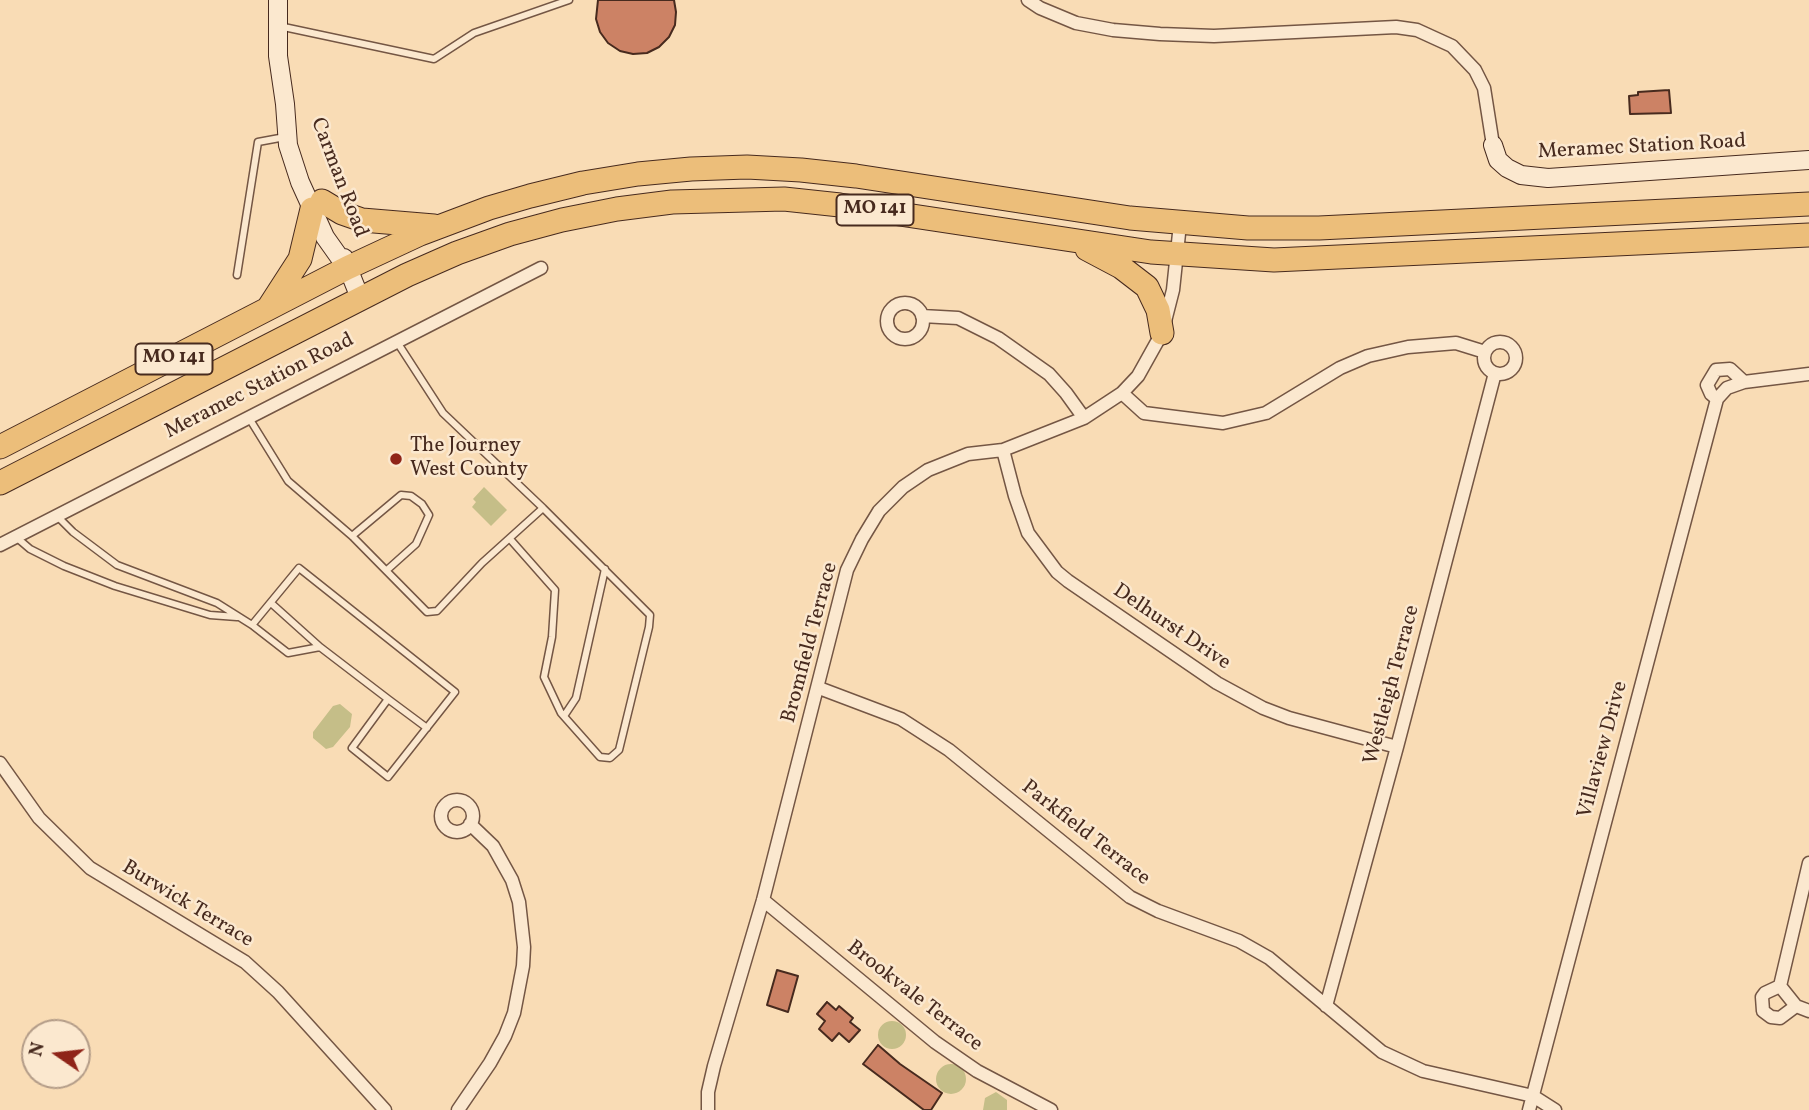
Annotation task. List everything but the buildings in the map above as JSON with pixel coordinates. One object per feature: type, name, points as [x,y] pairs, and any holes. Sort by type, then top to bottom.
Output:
[{"type":"highway","name":"MO 141","points":[[0,447],[347,268],[440,226],[530,196],[583,183],[665,171],[747,167],[801,170],[1180,224],[1248,228],[1308,228],[1809,204]]},
{"type":"highway","name":"MO 141","points":[[0,483],[360,298],[457,253],[562,219],[672,202],[784,200],[840,205],[1178,255],[1301,259],[1809,235]]},
{"type":"highway","points":[[265,312],[300,259],[317,205],[362,220],[440,226]]},
{"type":"highway","points":[[1072,241],[1121,267],[1147,287],[1158,310],[1161,333]]},
{"type":"street","name":"Carman Road","points":[[278,0],[278,57],[287,136],[300,183],[317,205]]},
{"type":"street","points":[[1028,0],[1076,23],[1113,30],[1160,34],[1214,36],[1396,27],[1417,30],[1452,46],[1475,70],[1484,88],[1493,145]]},
{"type":"street","name":"Carman Road","points":[[285,104],[325,237],[347,268],[360,298]]},
{"type":"street","name":"Meramec Station Road","points":[[1493,145],[1498,160],[1507,168],[1521,175],[1548,178],[1809,160]]},
{"type":"street","name":"Bromfield Terrace","points":[[708,1110],[708,1092],[714,1066],[763,900],[847,570],[862,539],[879,512],[903,487],[928,470],[968,454],[1003,450],[1084,418],[1122,393],[1138,376],[1161,333],[1168,313],[1178,255],[1180,224]]},
{"type":"street","name":"Meramec Station Road","points":[[0,545],[541,268]]},
{"type":"street","points":[[922,316],[958,318],[998,338],[1049,374],[1084,418]]},
{"type":"street","points":[[1122,393],[1144,413],[1223,423],[1266,413],[1340,368],[1368,356],[1408,347],[1457,342],[1485,352]]},
{"type":"street","points":[[1502,342],[1511,346],[1515,361],[1510,370],[1495,373],[1487,367],[1485,352],[1492,344],[1502,342]]},
{"type":"street","name":"Villaview Drive","points":[[1717,399],[1707,385],[1716,370],[1730,369],[1744,382]]},
{"type":"street","name":"Westleigh Terrace","points":[[1326,1006],[1495,373]]},
{"type":"street","name":"Villaview Drive","points":[[1529,1110],[1717,399],[1727,388],[1744,382],[1809,374]]},
{"type":"street","name":"Delhurst Drive","points":[[1003,450],[1014,496],[1028,533],[1057,572],[1068,581],[1217,683],[1263,708],[1289,719],[1397,747]]},
{"type":"street","name":"Parkfield Terrace","points":[[818,688],[901,719],[949,750],[1130,897],[1158,911],[1240,941],[1269,958],[1382,1052],[1423,1071],[1533,1096],[1555,1110]]},
{"type":"street","name":"Burwick Terrace","points":[[0,763],[39,818],[90,868],[246,962],[278,992],[385,1110]]},
{"type":"street","points":[[458,1110],[505,1036],[514,1013],[524,947],[519,902],[512,880],[493,846],[470,824]]},
{"type":"street","points":[[1809,863],[1788,996],[1780,1018],[1771,1017],[1763,1011],[1761,1002],[1765,993],[1788,996],[1809,1011]]},
{"type":"street","name":"Brookvale Terrace","points":[[763,900],[935,1042],[977,1071],[1051,1110]]},
{"type":"lane","points":[[278,26],[434,59],[474,33],[569,0]]},
{"type":"lane","points":[[237,275],[258,142],[287,136]]},
{"type":"lane","points":[[397,342],[443,413],[650,615],[619,750],[610,758],[600,757],[564,716],[544,677],[552,637],[555,590],[510,539]]},
{"type":"lane","points":[[249,418],[288,481],[352,536],[427,612],[437,611],[482,563],[543,508]]},
{"type":"lane","points":[[352,536],[401,495],[411,496],[422,504],[429,515],[415,544],[387,570]]},
{"type":"lane","points":[[57,516],[73,532],[117,565],[217,603],[252,625],[288,653],[320,647]]},
{"type":"lane","points":[[15,537],[30,549],[64,566],[114,586],[210,615],[239,617]]},
{"type":"lane","points":[[252,625],[299,568],[455,692],[388,777],[352,748],[388,699]]},
{"type":"lane","points":[[564,716],[576,698],[605,569]]},
{"type":"lane","points":[[271,603],[320,647],[428,728]]},
{"type":"shaded area","points":[[484,487],[507,510],[491,526],[472,507],[476,502],[473,499]]},
{"type":"shaded area","points":[[340,704],[352,714],[350,727],[333,747],[326,749],[313,738],[313,732],[333,706]]},
{"type":"shaded area","points":[[892,1021],[902,1025],[906,1035],[902,1045],[892,1049],[882,1045],[878,1035],[882,1025]]},
{"type":"shaded area","points":[[951,1064],[957,1065],[965,1073],[965,1085],[957,1093],[951,1094],[945,1093],[937,1085],[936,1079],[937,1073],[945,1065]]},
{"type":"shaded area","points":[[996,1092],[1007,1100],[1007,1110],[983,1110],[985,1098]]},
{"type":"place","name":"The Journey West County","points":[[396,459]]}]
